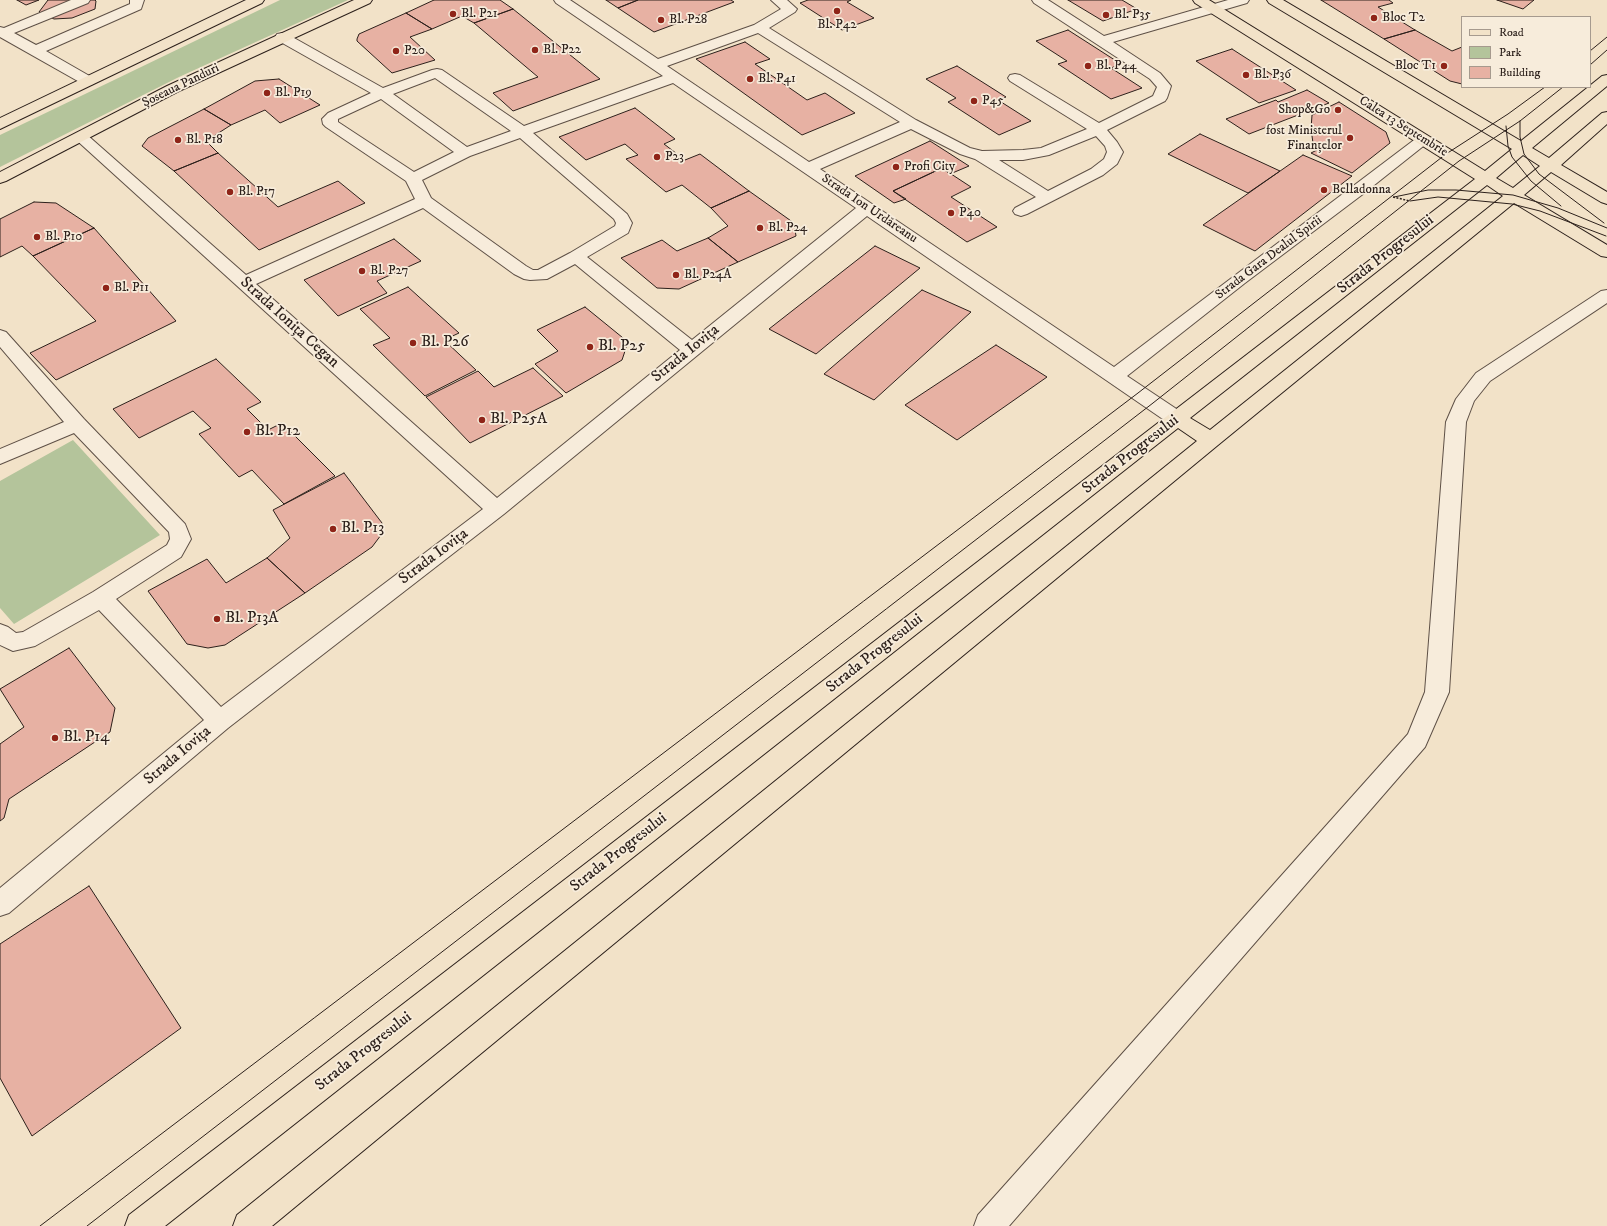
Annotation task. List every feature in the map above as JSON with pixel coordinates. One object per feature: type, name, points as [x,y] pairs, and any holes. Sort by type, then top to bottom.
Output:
[{"type":"main road","points":[[0,124],[257,0]]},
{"type":"main road","name":"Șoseaua Panduri","points":[[0,178],[172,89],[365,0]]},
{"type":"main road","points":[[1274,0],[1607,199]]},
{"type":"main road","name":"Calea 13 Septembrie","points":[[1206,4],[1423,140],[1607,252]]},
{"type":"main road","name":"Strada Progresului","points":[[140,1226],[1486,178],[1607,78]]},
{"type":"main road","name":"Strada Progresului","points":[[248,1226],[1211,440],[1551,165],[1607,116]]},
{"type":"main road","points":[[1177,419],[1211,440]]},
{"type":"street","points":[[2,32],[83,0]]},
{"type":"street","points":[[35,51],[136,6],[137,0]]},
{"type":"street","name":"Strada Ion Urdăreanu","points":[[561,0],[1177,419]]},
{"type":"street","points":[[656,65],[759,28],[790,9],[778,0]]},
{"type":"street","points":[[981,156],[1023,155],[1044,152],[1080,138],[1160,98],[1164,86],[1155,76],[1039,0]]},
{"type":"street","points":[[1103,41],[1206,4],[1242,0]]},
{"type":"street","points":[[759,28],[911,123],[965,151],[981,156],[1048,198]]},
{"type":"street","points":[[2,32],[88,81]]},
{"type":"street","points":[[282,37],[382,93],[466,153]]},
{"type":"street","points":[[438,73],[522,132],[620,217],[624,223],[622,229],[576,257],[541,275],[530,275],[520,270],[424,201],[413,178],[331,124],[330,120],[333,116],[382,93],[438,73]]},
{"type":"street","points":[[413,178],[466,153],[675,77]]},
{"type":"street","points":[[1015,78],[1098,129],[1112,145],[1115,152],[1111,161],[1097,172],[1021,212]]},
{"type":"street","points":[[808,168],[911,123]]},
{"type":"street","name":"Strada Ionița Cegan","points":[[81,137],[497,509]]},
{"type":"street","name":"Strada Gara Dealul Spirii","points":[[1114,376],[1232,284],[1423,140]]},
{"type":"street","points":[[244,283],[424,201]]},
{"type":"street","name":"Strada Iovița","points":[[0,904],[220,721],[497,509],[866,208]]},
{"type":"street","points":[[576,257],[691,350]]},
{"type":"street","points":[[990,1226],[1417,740],[1438,692],[1456,422],[1466,399],[1483,377],[1607,295]]},
{"type":"street","points":[[0,336],[77,424],[178,529],[181,539],[174,551],[101,598],[27,640],[13,642],[0,633]]},
{"type":"street","points":[[0,457],[77,424]]},
{"type":"street","points":[[101,598],[220,721]]},
{"type":"green space","points":[[280,0],[348,0],[179,77],[0,167],[0,135]]},
{"type":"green space","points":[[73,440],[160,535],[14,624],[0,608],[0,481]]},
{"type":"building","points":[[17,0],[39,0],[26,5]]},
{"type":"building","points":[[48,0],[96,1],[95,9],[72,18],[54,19],[39,12]]},
{"type":"building","name":"Bl. P21","points":[[434,0],[500,0],[513,9],[474,23],[462,16],[432,29],[406,13]]},
{"type":"building","points":[[606,0],[638,0],[618,8]]},
{"type":"building","name":"Bl. P28","points":[[638,0],[731,0],[734,2],[654,32],[618,8]]},
{"type":"building","name":"Bl. P42","points":[[808,0],[851,0],[847,2],[874,18],[842,30],[800,3]]},
{"type":"building","name":"Bl. P35","points":[[1068,0],[1122,0],[1137,9],[1103,21]]},
{"type":"building","name":"Bloc T2","points":[[1321,0],[1389,0],[1393,3],[1378,7],[1415,30],[1384,39]]},
{"type":"building","points":[[1497,0],[1534,0],[1523,9]]},
{"type":"building","name":"Bl. P22","points":[[513,9],[600,79],[513,111],[493,93],[538,77],[474,23]]},
{"type":"building","name":"P20","points":[[406,13],[432,29],[410,37],[435,60],[392,73],[357,41],[357,39],[359,34]]},
{"type":"building","name":"Bl. P44","points":[[1068,30],[1121,64],[1111,68],[1142,88],[1111,99],[1058,64],[1067,61],[1036,41]]},
{"type":"building","name":"Bloc T1","points":[[1415,30],[1452,51],[1461,47],[1461,84],[1450,81],[1384,39]]},
{"type":"building","name":"Bl. P41","points":[[745,42],[770,59],[755,64],[807,100],[825,93],[855,113],[802,135],[696,59]]},
{"type":"building","name":"Bl. P36","points":[[1232,49],[1296,90],[1259,103],[1196,61]]},
{"type":"building","name":"P45","points":[[957,66],[1006,97],[998,100],[1031,121],[999,135],[948,102],[956,98],[926,79]]},
{"type":"building","name":"Bl. P19","points":[[279,79],[320,105],[280,123],[265,110],[231,125],[204,109],[255,81]]},
{"type":"building","points":[[1307,90],[1329,103],[1249,134],[1226,119],[1276,100],[1278,102]]},
{"type":"building","name":"fost Ministerul Finanțelor","points":[[1339,102],[1386,132],[1390,143],[1352,173],[1311,153],[1323,147],[1313,143],[1311,129],[1312,115]]},
{"type":"building","name":"P23","points":[[635,108],[675,139],[664,144],[685,160],[700,154],[749,191],[711,208],[682,185],[666,192],[626,159],[638,155],[625,144],[586,160],[559,137]]},
{"type":"building","name":"Bl. P18","points":[[204,109],[231,125],[206,141],[218,153],[174,171],[142,146],[148,138]]},
{"type":"building","points":[[1200,134],[1280,171],[1248,193],[1168,154]]},
{"type":"building","points":[[930,141],[969,166],[950,174],[942,168],[893,191],[906,199],[894,203],[855,176]]},
{"type":"building","name":"Bl. P17","points":[[218,153],[278,207],[338,181],[365,203],[259,250],[174,171]]},
{"type":"building","points":[[1303,155],[1352,176],[1255,251],[1203,225]]},
{"type":"building","name":"P40","points":[[942,168],[971,187],[951,197],[997,227],[967,242],[893,191]]},
{"type":"building","name":"Bl. P24","points":[[749,191],[794,223],[796,236],[738,262],[708,238],[728,226],[711,208]]},
{"type":"building","name":"Bl. P10","points":[[34,202],[56,203],[94,228],[33,256],[22,246],[0,257],[0,219]]},
{"type":"building","name":"Bl. P11","points":[[94,228],[176,321],[56,380],[30,353],[96,321],[33,256]]},
{"type":"building","name":"Bl. P24A","points":[[708,238],[738,262],[679,289],[657,288],[621,258],[662,240],[677,251]]},
{"type":"building","name":"Bl. P27","points":[[394,239],[421,261],[377,281],[387,293],[338,316],[304,280]]},
{"type":"building","points":[[875,246],[920,268],[816,354],[769,329]]},
{"type":"building","name":"Bl. P26","points":[[408,287],[459,333],[444,340],[476,370],[425,396],[373,345],[390,338],[360,309]]},
{"type":"building","points":[[922,290],[971,312],[874,400],[824,374]]},
{"type":"building","name":"Bl. P25","points":[[585,307],[628,342],[622,360],[566,393],[535,364],[558,351],[537,330]]},
{"type":"building","points":[[996,345],[1047,377],[957,440],[905,405]]},
{"type":"building","name":"Bl. P12","points":[[216,359],[261,402],[247,409],[268,430],[282,423],[335,476],[284,504],[252,470],[239,477],[199,434],[211,428],[193,411],[139,438],[113,409]]},
{"type":"building","name":"Bl. P25A","points":[[533,368],[563,396],[470,443],[426,397],[478,371],[494,387]]},
{"type":"building","name":"Bl. P13","points":[[344,473],[382,523],[381,535],[372,547],[305,593],[267,558],[290,538],[273,510]]},
{"type":"building","name":"Bl. P13A","points":[[267,558],[305,593],[225,645],[208,648],[187,644],[148,591],[207,559],[226,583]]},
{"type":"building","name":"Bl. P14","points":[[69,648],[115,708],[110,732],[9,799],[4,818],[0,821],[0,744],[24,727],[0,689]]},
{"type":"building","points":[[89,886],[181,1028],[32,1136],[0,1078],[0,944]]},
{"type":"tram line","points":[[1591,50],[1607,37]]},
{"type":"tram line","points":[[1591,64],[1607,50]]},
{"type":"tram line","points":[[40,1226],[1138,393],[1446,154],[1508,114],[1544,88]]},
{"type":"tram line","points":[[1520,121],[1562,88]]},
{"type":"tram line","points":[[1506,130],[1520,121]]},
{"type":"tram line","points":[[1520,121],[1520,137],[1524,154],[1539,174],[1604,223]]},
{"type":"tram line","points":[[1420,192],[1459,161],[1506,130]]},
{"type":"tram line","points":[[1506,130],[1508,146],[1512,157],[1531,181],[1561,206]]},
{"type":"tram line","points":[[1420,192],[1428,190],[1456,190],[1513,195],[1558,208],[1607,228]]},
{"type":"tram line","points":[[87,1226],[1153,403],[1420,192]]},
{"type":"tram line","points":[[1394,197],[1420,192]]},
{"type":"tram line","points":[[1410,201],[1438,197],[1512,204],[1540,211],[1606,236]]},
{"type":"place","name":"Bl. P42","points":[[837,11]]},
{"type":"place","name":"Bl. P21","points":[[453,14]]},
{"type":"place","name":"Bl. P35","points":[[1106,15]]},
{"type":"place","name":"Bloc T2","points":[[1374,18]]},
{"type":"place","name":"Bl. P28","points":[[661,20]]},
{"type":"place","name":"Bl. P22","points":[[535,50]]},
{"type":"place","name":"P20","points":[[396,51]]},
{"type":"place","name":"Bl. P44","points":[[1088,66]]},
{"type":"place","name":"Bloc T1","points":[[1444,66]]},
{"type":"place","name":"Bl. P36","points":[[1246,75]]},
{"type":"place","name":"Bl. P41","points":[[750,79]]},
{"type":"place","name":"Bl. P19","points":[[267,93]]},
{"type":"place","name":"P45","points":[[974,101]]},
{"type":"place","name":"Shop&Go","points":[[1338,110]]},
{"type":"place","name":"fost Ministerul Finanțelor","points":[[1350,138]]},
{"type":"place","name":"Bl. P18","points":[[178,140]]},
{"type":"place","name":"P23","points":[[657,157]]},
{"type":"place","name":"Profi City","points":[[896,167]]},
{"type":"place","name":"Belladonna","points":[[1324,190]]},
{"type":"place","name":"Bl. P17","points":[[230,192]]},
{"type":"place","name":"P40","points":[[951,213]]},
{"type":"place","name":"Bl. P24","points":[[760,228]]},
{"type":"place","name":"Bl. P10","points":[[37,237]]},
{"type":"place","name":"Bl. P27","points":[[362,271]]},
{"type":"place","name":"Bl. P24A","points":[[676,275]]},
{"type":"place","name":"Bl. P11","points":[[106,288]]},
{"type":"place","name":"Bl. P26","points":[[413,343]]},
{"type":"place","name":"Bl. P25","points":[[590,347]]},
{"type":"place","name":"Bl. P25A","points":[[482,420]]},
{"type":"place","name":"Bl. P12","points":[[247,432]]},
{"type":"place","name":"Bl. P13","points":[[333,529]]},
{"type":"place","name":"Bl. P13A","points":[[217,619]]},
{"type":"place","name":"Bl. P14","points":[[55,738]]}]
